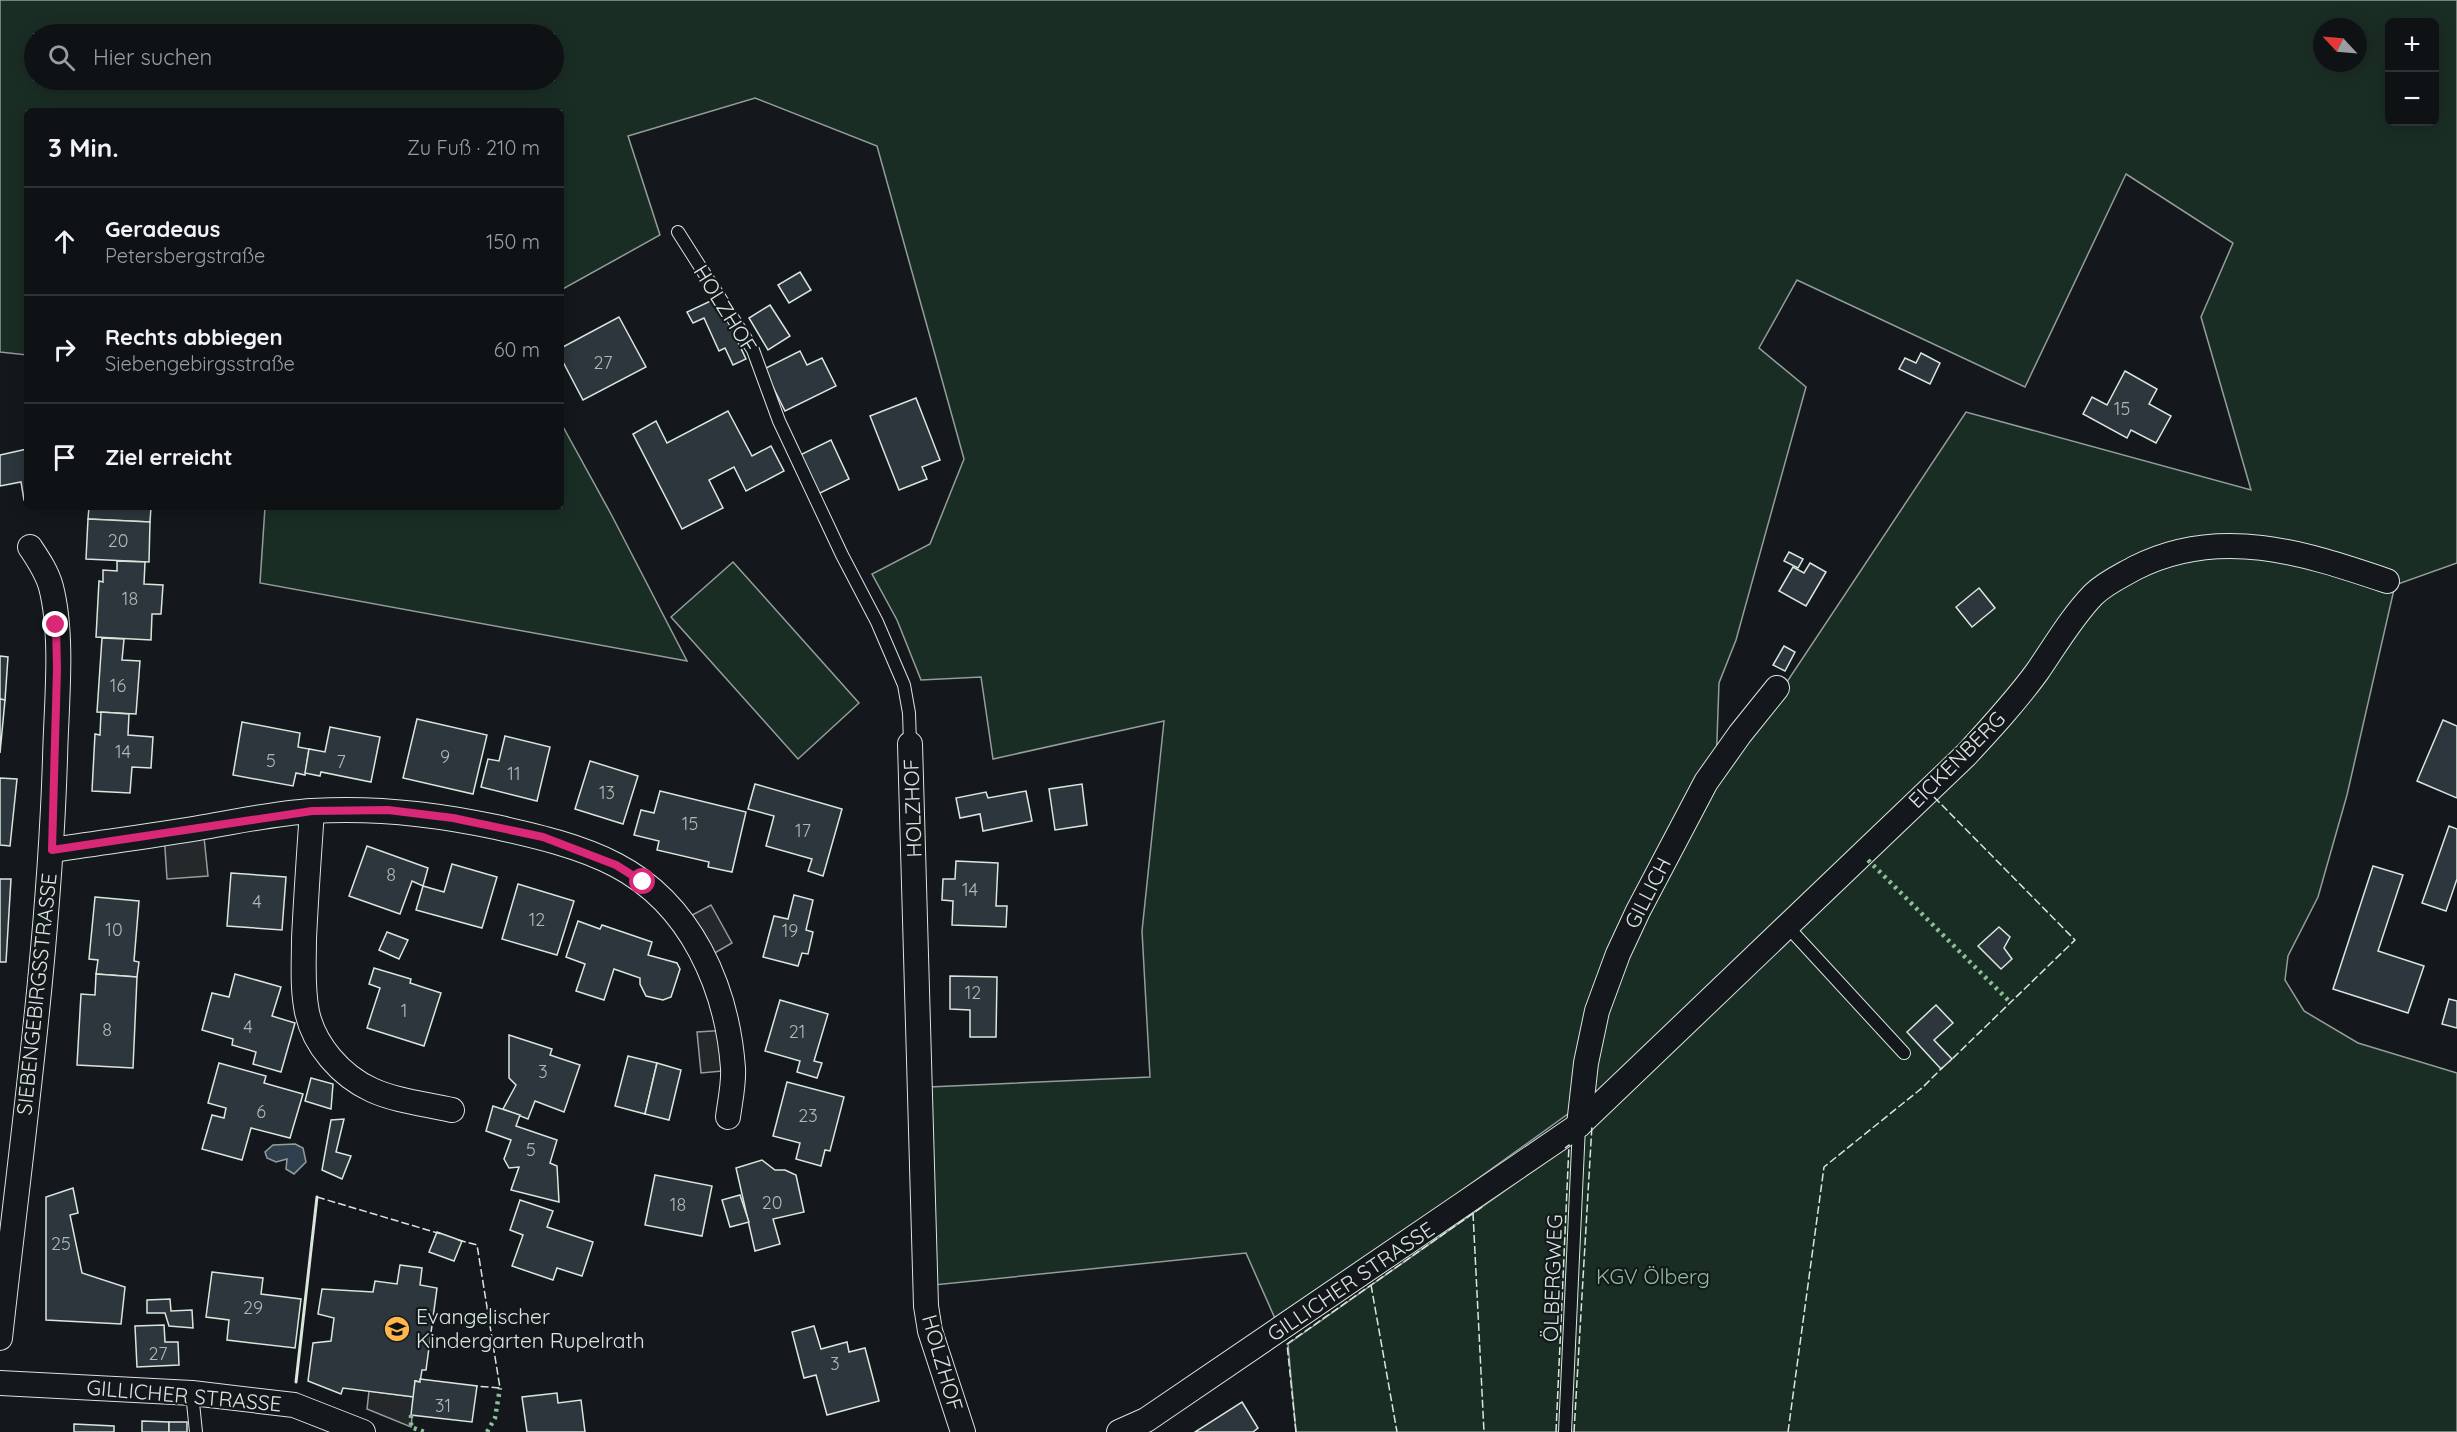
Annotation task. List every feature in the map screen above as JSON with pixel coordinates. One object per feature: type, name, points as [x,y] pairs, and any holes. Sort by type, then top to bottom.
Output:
[{"type":"street","name":"EICKENBERG","points":[[1579,1125],[1966,755],[2004,714],[2076,614],[2095,593],[2116,578],[2168,555],[2199,548],[2250,545],[2325,560],[2387,581]]},
{"type":"street","name":"SIEBENGEBIRGSSTRASSE","points":[[0,1338],[52,850],[56,625],[51,586],[42,565],[30,547]]},
{"type":"street","name":"GILLICH","points":[[1579,1125],[1586,1063],[1597,1011],[1623,943],[1706,782],[1777,688]]},
{"type":"street","name":"HOLZHOF","points":[[910,744],[926,1306],[930,1331],[963,1432]]},
{"type":"street","points":[[52,850],[312,811],[388,810],[453,818],[543,837],[616,865],[643,882],[664,900],[706,958],[720,993],[733,1070],[728,1118]]},
{"type":"street","points":[[312,811],[305,912],[304,990],[307,1013],[316,1037],[328,1055],[356,1082],[373,1090],[452,1110]]},
{"type":"street","name":"GILLICHER STRASSE","points":[[1119,1432],[1156,1414],[1579,1125]]},
{"type":"street","name":"GILLICHER STRASSE","points":[[0,1383],[192,1393],[294,1405],[363,1432]]},
{"type":"lane","name":"HOLZHOF","points":[[678,232],[753,350],[779,421],[842,555],[877,622],[904,686],[909,713],[910,744]]},
{"type":"lane","points":[[1787,926],[1905,1053]]},
{"type":"lane","name":"ÖLBERGWEG","points":[[1565,1432],[1579,1125]]},
{"type":"lane","points":[[192,1393],[196,1432]]},
{"type":"green space","name":"KGV Ölberg","points":[[0,0],[2457,0],[2457,563],[2395,585],[2347,795],[2318,897],[2288,956],[2285,980],[2304,1011],[2358,1043],[2457,1073],[2457,1432],[1296,1432],[1288,1344],[1578,1139],[1593,1096],[1277,1323],[1246,1253],[934,1285],[929,1087],[1150,1077],[1142,931],[1164,721],[993,759],[981,677],[921,680],[897,620],[872,574],[930,544],[964,459],[877,146],[755,98],[628,136],[660,235],[564,288],[564,108],[24,108],[24,355],[0,352]],"holes":[[[2126,174],[2233,243],[2201,317],[2251,490],[1966,412],[1775,700],[1716,768],[1719,683],[1736,640],[1806,387],[1759,348],[1797,280],[2025,387]]]},
{"type":"green space","points":[[564,428],[687,661],[260,583],[265,510],[564,510]]},
{"type":"green space","points":[[733,562],[859,703],[798,759],[671,617]]},
{"type":"shaded area","points":[[203,827],[208,876],[167,879],[164,833]]},
{"type":"shaded area","points":[[711,905],[732,943],[706,958],[681,921]]},
{"type":"shaded area","points":[[728,1030],[733,1070],[701,1073],[697,1032]]},
{"type":"shaded area","points":[[369,1391],[414,1397],[411,1427],[367,1409]]},
{"type":"water","points":[[295,1144],[303,1148],[306,1162],[294,1174],[286,1169],[287,1159],[276,1162],[267,1158],[265,1152],[273,1145]]},
{"type":"building","points":[[800,272],[811,290],[789,303],[778,285]]},
{"type":"building","points":[[717,298],[746,359],[733,365],[725,348],[719,351],[704,318],[693,323],[687,312]]},
{"type":"building","points":[[770,305],[790,336],[768,350],[749,318]]},
{"type":"building","points":[[619,317],[646,367],[583,400],[564,364],[564,346]]},
{"type":"building","points":[[800,351],[807,365],[822,358],[836,386],[785,411],[764,369]]},
{"type":"building","points":[[1921,353],[1940,363],[1930,384],[1899,369],[1905,358],[1916,363]]},
{"type":"building","points":[[2125,371],[2157,389],[2149,404],[2171,416],[2156,443],[2131,430],[2127,438],[2083,414],[2092,397],[2107,405]]},
{"type":"building","points":[[916,398],[940,460],[922,467],[927,479],[899,490],[870,416]]},
{"type":"building","points":[[728,411],[752,456],[771,446],[784,471],[746,491],[734,467],[709,480],[723,508],[682,529],[633,434],[656,421],[667,443]]},
{"type":"building","points":[[831,440],[849,479],[818,494],[800,455]]},
{"type":"building","points":[[24,450],[24,500],[21,482],[0,486],[0,455]]},
{"type":"building","points":[[89,510],[151,510],[150,522],[88,519]]},
{"type":"building","points":[[88,519],[150,522],[149,562],[86,559]]},
{"type":"building","points":[[1789,552],[1803,559],[1798,568],[1784,561]]},
{"type":"building","points":[[117,561],[145,562],[144,584],[163,585],[161,614],[152,614],[151,640],[96,637],[99,581],[103,582],[103,570],[117,571]]},
{"type":"building","points":[[1810,563],[1826,572],[1806,606],[1779,591],[1793,567],[1804,573]]},
{"type":"building","points":[[1979,588],[1995,608],[1972,627],[1956,607]]},
{"type":"building","points":[[102,638],[124,639],[122,660],[140,661],[136,714],[97,712]]},
{"type":"building","points":[[1784,646],[1795,652],[1785,671],[1773,665]]},
{"type":"building","points":[[0,656],[8,657],[5,700],[0,699]]},
{"type":"building","points":[[0,699],[5,700],[0,753]]},
{"type":"building","points":[[101,712],[129,714],[128,735],[153,737],[151,768],[132,767],[130,793],[92,791],[95,734],[100,735]]},
{"type":"building","points":[[417,719],[487,735],[473,794],[403,778]]},
{"type":"building","points":[[2443,720],[2457,726],[2457,798],[2417,781]]},
{"type":"building","points":[[242,722],[300,733],[298,747],[309,749],[305,775],[296,773],[293,786],[233,775]]},
{"type":"building","points":[[330,727],[380,737],[371,782],[321,772],[320,776],[305,773],[309,749],[325,752]]},
{"type":"building","points":[[505,736],[550,747],[537,801],[481,787],[488,759],[499,761]]},
{"type":"building","points":[[590,761],[638,776],[623,824],[575,809]]},
{"type":"building","points":[[0,778],[17,779],[10,846],[0,845]]},
{"type":"building","points":[[755,784],[842,809],[823,876],[808,871],[812,859],[766,846],[774,816],[748,809]]},
{"type":"building","points":[[1082,784],[1087,825],[1055,830],[1049,789]]},
{"type":"building","points":[[660,791],[746,812],[732,872],[708,867],[709,862],[657,850],[659,841],[634,835],[641,810],[654,813]]},
{"type":"building","points":[[1026,791],[1032,821],[983,831],[980,814],[960,818],[956,798],[986,792],[988,798]]},
{"type":"building","points":[[2449,826],[2457,829],[2457,879],[2446,911],[2422,903]]},
{"type":"building","points":[[367,846],[428,868],[423,886],[412,881],[400,914],[349,896]]},
{"type":"building","points":[[956,861],[998,863],[996,906],[1007,906],[1006,927],[952,925],[953,901],[942,900],[943,879],[955,879]]},
{"type":"building","points":[[452,864],[497,877],[482,928],[416,910],[423,886],[444,892]]},
{"type":"building","points":[[2373,866],[2403,875],[2378,951],[2424,966],[2408,1013],[2333,989]]},
{"type":"building","points":[[231,873],[286,877],[282,930],[227,926]]},
{"type":"building","points":[[0,879],[11,879],[6,962],[0,962]]},
{"type":"building","points":[[518,884],[574,901],[557,955],[502,939]]},
{"type":"building","points":[[794,895],[813,900],[806,930],[813,932],[808,954],[802,953],[798,966],[763,957],[774,916],[788,919]]},
{"type":"building","points":[[95,897],[139,901],[134,961],[139,962],[137,977],[96,974],[98,960],[89,959]]},
{"type":"building","points":[[578,921],[600,929],[602,925],[652,942],[648,955],[677,963],[680,969],[671,997],[663,1000],[646,996],[640,984],[640,978],[614,969],[604,1000],[576,991],[585,964],[566,957]]},
{"type":"building","points":[[1999,927],[2010,937],[2004,948],[2012,959],[2001,969],[1978,946]]},
{"type":"building","points":[[387,932],[408,940],[399,959],[379,950]]},
{"type":"building","points":[[374,968],[411,979],[410,983],[441,993],[424,1046],[367,1028],[380,988],[369,984]]},
{"type":"building","points":[[96,974],[137,977],[133,1068],[77,1065],[81,994],[95,995]]},
{"type":"building","points":[[235,974],[281,987],[272,1016],[295,1023],[281,1072],[253,1064],[256,1052],[232,1045],[233,1039],[202,1030],[212,993],[229,997]]},
{"type":"building","points":[[950,976],[997,977],[996,1037],[970,1037],[970,1010],[950,1009]]},
{"type":"building","points":[[2449,999],[2457,1001],[2457,1028],[2442,1024]]},
{"type":"building","points":[[780,1000],[828,1014],[814,1061],[822,1063],[817,1078],[797,1072],[800,1061],[765,1051]]},
{"type":"building","points":[[1936,1005],[1953,1023],[1934,1040],[1952,1059],[1941,1069],[1907,1032]]},
{"type":"building","points":[[509,1035],[552,1049],[550,1055],[580,1065],[564,1112],[535,1101],[528,1119],[503,1109],[516,1085],[509,1078]]},
{"type":"building","points":[[628,1056],[657,1063],[645,1114],[615,1106]]},
{"type":"building","points":[[219,1063],[266,1076],[264,1083],[303,1094],[290,1138],[251,1128],[242,1160],[202,1149],[212,1115],[224,1118],[226,1108],[208,1103]]},
{"type":"building","points":[[657,1063],[681,1070],[669,1120],[645,1114]]},
{"type":"building","points":[[311,1078],[333,1084],[331,1109],[305,1101]]},
{"type":"building","points":[[787,1082],[844,1097],[830,1151],[825,1150],[821,1166],[796,1159],[800,1143],[773,1136]]},
{"type":"building","points":[[493,1106],[520,1115],[516,1126],[557,1140],[550,1163],[557,1166],[559,1202],[511,1190],[519,1167],[509,1168],[504,1159],[511,1140],[486,1131]]},
{"type":"building","points":[[344,1119],[336,1152],[351,1156],[342,1179],[322,1170],[331,1120]]},
{"type":"building","points":[[762,1160],[775,1170],[785,1170],[796,1175],[804,1212],[773,1219],[780,1244],[755,1251],[736,1168]]},
{"type":"building","points":[[655,1175],[712,1186],[702,1236],[645,1225]]},
{"type":"building","points":[[73,1188],[78,1213],[70,1215],[82,1273],[125,1287],[121,1324],[46,1320],[46,1197]]},
{"type":"building","points":[[740,1195],[749,1222],[730,1227],[722,1200]]},
{"type":"building","points":[[520,1200],[553,1211],[547,1227],[593,1242],[582,1276],[557,1268],[553,1280],[512,1266],[523,1235],[510,1230]]},
{"type":"building","points":[[437,1232],[462,1241],[454,1261],[429,1252]]},
{"type":"building","points":[[400,1265],[422,1268],[420,1285],[437,1288],[426,1370],[422,1370],[420,1382],[415,1381],[414,1397],[343,1388],[341,1394],[308,1381],[313,1343],[331,1341],[334,1318],[318,1314],[322,1289],[373,1292],[375,1281],[397,1284]]},
{"type":"building","points":[[212,1272],[263,1278],[261,1294],[301,1299],[295,1348],[227,1340],[229,1320],[206,1317]]},
{"type":"building","points":[[170,1299],[171,1311],[192,1310],[193,1328],[169,1326],[165,1313],[147,1313],[147,1300]]},
{"type":"building","points":[[164,1325],[165,1342],[178,1342],[179,1365],[137,1367],[135,1326]]},
{"type":"building","points":[[814,1326],[821,1349],[847,1342],[849,1352],[865,1348],[879,1401],[827,1415],[816,1375],[804,1378],[792,1332]]},
{"type":"building","points":[[420,1379],[477,1386],[472,1422],[411,1415],[415,1381],[420,1382]]},
{"type":"building","points":[[557,1393],[558,1403],[581,1400],[585,1432],[527,1432],[522,1397]]},
{"type":"building","points":[[1242,1402],[1258,1428],[1253,1432],[1195,1432]]},
{"type":"building","points":[[142,1421],[169,1422],[169,1432],[142,1432]]},
{"type":"building","points":[[169,1422],[187,1422],[187,1432],[169,1432]]},
{"type":"building","points":[[74,1424],[114,1426],[114,1432],[74,1432]]},
{"type":"hedge","points":[[1868,860],[2010,1002]]},
{"type":"hedge","points":[[487,1432],[495,1418],[500,1388]]},
{"type":"hedge","points":[[411,1415],[411,1427],[425,1432]]},
{"type":"fence","points":[[1934,797],[2075,940],[1950,1061]]},
{"type":"fence","points":[[1788,1432],[1824,1167],[1922,1088],[1943,1067]]},
{"type":"fence","points":[[1574,1432],[1592,1125]]},
{"type":"fence","points":[[1556,1432],[1569,1145],[1565,1148]]},
{"type":"fence","points":[[317,1197],[441,1234]]},
{"type":"fence","points":[[1296,1432],[1287,1344],[1482,1207]]},
{"type":"fence","points":[[1473,1213],[1484,1432]]},
{"type":"fence","points":[[458,1240],[477,1245],[500,1388],[476,1386]]},
{"type":"fence","points":[[1371,1285],[1397,1432]]},
{"type":"wall","points":[[296,1382],[317,1197]]},
{"type":"place","name":"Evangelischer Kindergarten Rupelrath","points":[[397,1329]]},
{"type":"route","points":[[56,625],[52,850],[312,811],[388,810],[453,818],[543,837],[616,865],[643,882]]}]
